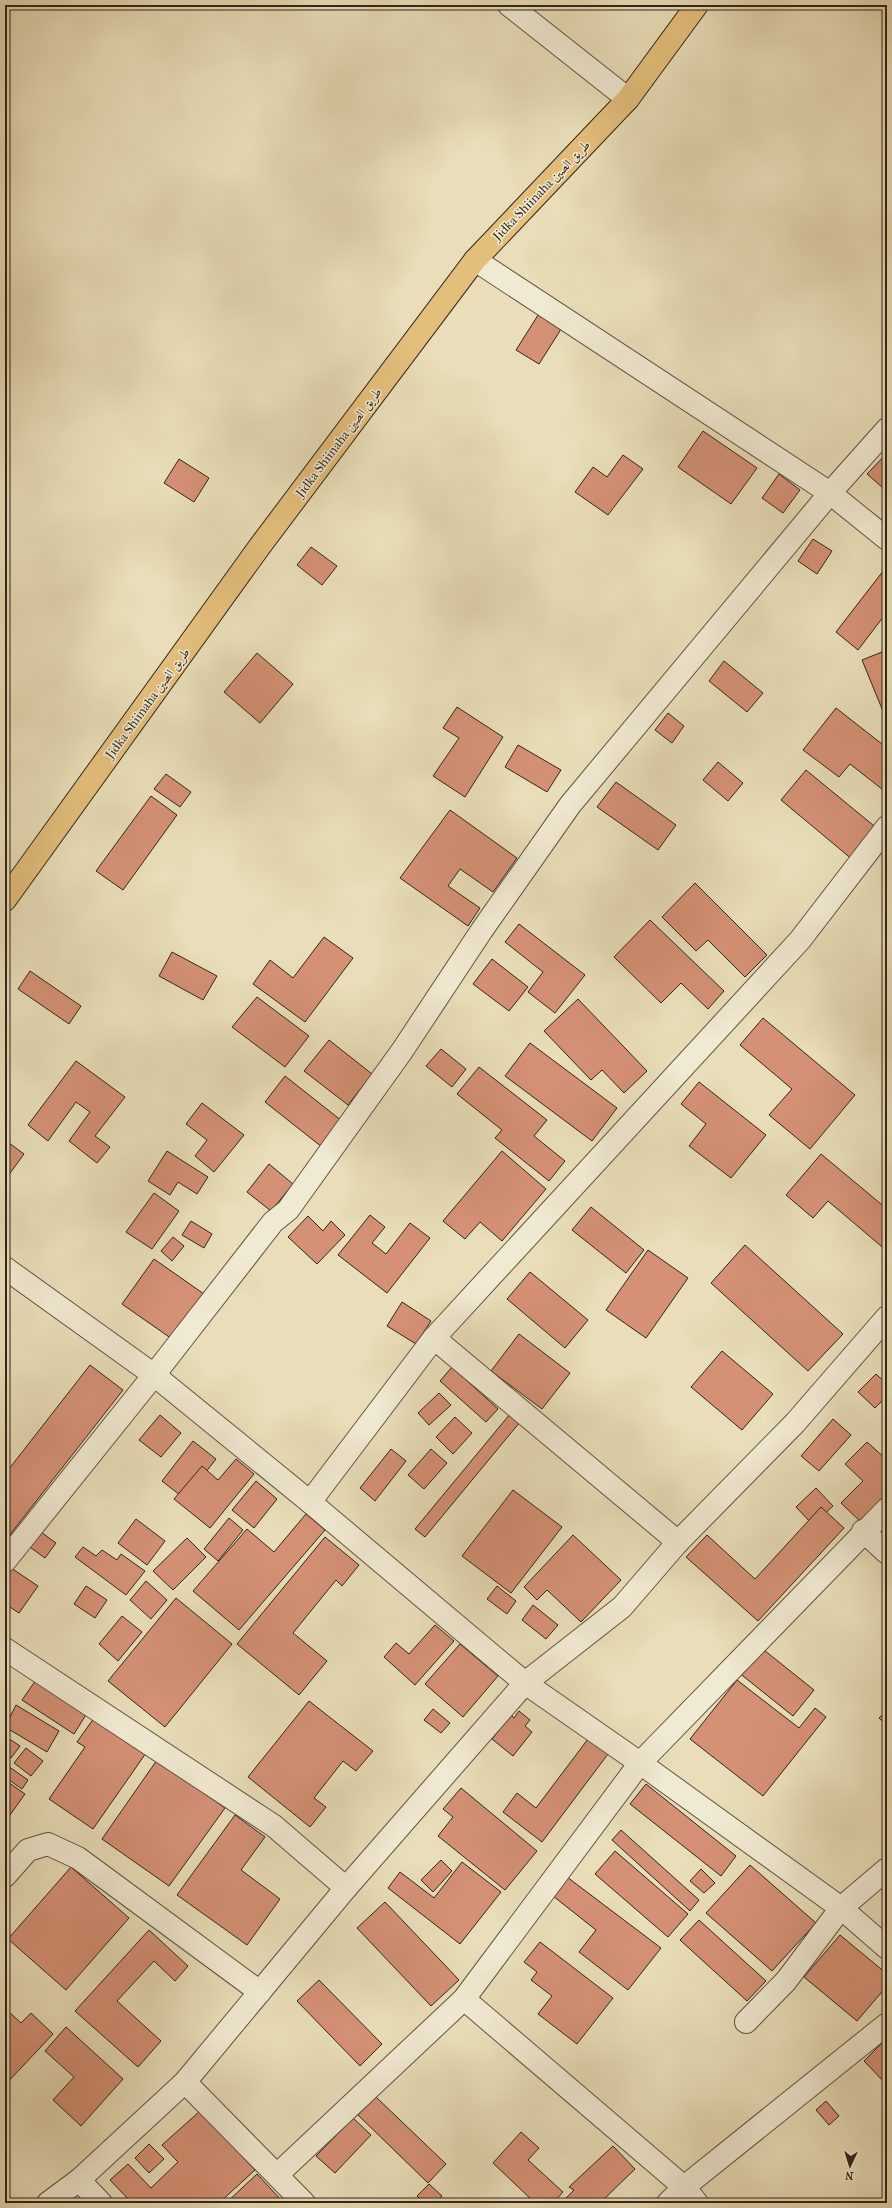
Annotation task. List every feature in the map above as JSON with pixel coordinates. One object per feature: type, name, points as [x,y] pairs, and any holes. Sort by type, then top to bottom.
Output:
[{"type":"main road","name":"Jidka Shiinaha طريق الصين","points":[[5,900],[260,546],[475,260],[628,100],[697,5]]},
{"type":"street","points":[[509,5],[628,100]]},
{"type":"street","points":[[475,260],[830,493],[887,539]]},
{"type":"street","points":[[5,1561],[154,1375],[273,1222],[288,1210],[402,1052],[482,930],[570,805],[830,493],[887,429]]},
{"type":"street","points":[[310,1502],[434,1338],[800,940],[887,827]]},
{"type":"street","points":[[5,1268],[154,1375],[310,1502],[525,1683],[640,1763],[841,1908],[887,1948]]},
{"type":"street","points":[[48,2203],[79,2180],[185,2082],[346,1888],[525,1683],[622,1607],[678,1542],[795,1423],[887,1317]]},
{"type":"street","points":[[434,1338],[678,1542]]},
{"type":"street","points":[[278,2174],[464,1999],[640,1763],[887,1509]]},
{"type":"street","points":[[863,1532],[887,1553]]},
{"type":"street","points":[[5,1649],[274,1826],[346,1888]]},
{"type":"street","points":[[5,1876],[28,1850],[48,1844],[78,1858],[260,1992]]},
{"type":"street","points":[[746,2022],[786,1981],[841,1908],[887,1869]]},
{"type":"street","points":[[464,1999],[691,2195]]},
{"type":"street","points":[[668,2203],[691,2195],[887,2024]]},
{"type":"street","points":[[185,2082],[278,2174],[304,2203]]},
{"type":"street","points":[[79,2180],[101,2203]]},
{"type":"building","points":[[540,312],[563,326],[539,364],[516,350]]},
{"type":"building","points":[[703,431],[757,468],[731,504],[678,467]]},
{"type":"building","points":[[887,453],[887,483],[883,488],[867,474]]},
{"type":"building","points":[[623,455],[643,469],[608,515],[575,492],[593,467],[607,477]]},
{"type":"building","points":[[179,459],[209,478],[194,502],[164,483]]},
{"type":"building","points":[[779,474],[800,490],[783,513],[762,498]]},
{"type":"building","points":[[813,539],[832,551],[817,574],[798,561]]},
{"type":"building","points":[[311,547],[337,566],[322,585],[297,565]]},
{"type":"building","points":[[887,566],[887,612],[858,650],[836,632]]},
{"type":"building","points":[[887,650],[887,721],[862,660]]},
{"type":"building","points":[[257,653],[293,684],[260,723],[224,692]]},
{"type":"building","points":[[724,661],[763,693],[747,712],[709,681]]},
{"type":"building","points":[[457,707],[503,737],[465,797],[433,776],[459,738],[443,728]]},
{"type":"building","points":[[836,708],[887,748],[887,793],[850,764],[839,777],[803,750]]},
{"type":"building","points":[[668,713],[684,726],[672,743],[655,730]]},
{"type":"building","points":[[518,745],[561,770],[547,792],[505,767]]},
{"type":"building","points":[[718,762],[743,783],[728,801],[703,780]]},
{"type":"building","points":[[806,770],[879,830],[853,860],[781,800]]},
{"type":"building","points":[[166,774],[191,792],[180,807],[154,789]]},
{"type":"building","points":[[616,782],[676,825],[658,850],[597,807]]},
{"type":"building","points":[[151,796],[177,815],[123,890],[96,871]]},
{"type":"building","points":[[450,810],[517,858],[493,892],[460,869],[448,886],[480,908],[468,926],[400,878]]},
{"type":"building","points":[[695,883],[767,955],[745,977],[708,940],[696,951],[662,917]]},
{"type":"building","points":[[650,920],[724,991],[708,1009],[681,983],[661,1003],[614,957]]},
{"type":"building","points":[[519,924],[585,975],[555,1013],[528,992],[543,972],[505,942]]},
{"type":"building","points":[[324,937],[353,958],[305,1022],[253,984],[270,960],[293,978]]},
{"type":"building","points":[[172,952],[217,976],[203,1000],[159,976]]},
{"type":"building","points":[[492,959],[528,987],[509,1011],[473,984]]},
{"type":"building","points":[[30,971],[81,1006],[69,1024],[18,989]]},
{"type":"building","points":[[257,997],[309,1036],[285,1067],[232,1027]]},
{"type":"building","points":[[578,999],[647,1071],[624,1093],[602,1070],[591,1080],[544,1031]]},
{"type":"building","points":[[763,1018],[855,1095],[810,1149],[769,1115],[792,1089],[740,1045]]},
{"type":"building","points":[[329,1040],[372,1074],[348,1105],[304,1071]]},
{"type":"building","points":[[530,1043],[617,1108],[592,1141],[505,1076]]},
{"type":"building","points":[[441,1049],[466,1069],[452,1087],[426,1066]]},
{"type":"building","points":[[76,1061],[125,1097],[95,1136],[110,1147],[97,1163],[69,1141],[90,1112],[76,1102],[48,1141],[28,1125]]},
{"type":"building","points":[[479,1067],[547,1120],[534,1136],[565,1161],[549,1181],[495,1138],[502,1130],[457,1094]]},
{"type":"building","points":[[285,1076],[342,1121],[322,1147],[265,1102]]},
{"type":"building","points":[[699,1082],[766,1135],[731,1178],[689,1146],[706,1124],[681,1104]]},
{"type":"building","points":[[202,1103],[244,1135],[214,1172],[195,1156],[207,1140],[186,1124]]},
{"type":"building","points":[[5,1140],[24,1154],[5,1180]]},
{"type":"building","points":[[167,1151],[208,1177],[197,1194],[178,1182],[170,1195],[148,1181]]},
{"type":"building","points":[[502,1151],[546,1189],[502,1241],[480,1222],[465,1239],[443,1221]]},
{"type":"building","points":[[821,1154],[887,1209],[887,1251],[828,1201],[813,1218],[786,1195]]},
{"type":"building","points":[[269,1164],[293,1184],[271,1211],[247,1192]]},
{"type":"building","points":[[154,1193],[179,1211],[152,1249],[126,1232]]},
{"type":"building","points":[[591,1207],[644,1250],[626,1273],[572,1230]]},
{"type":"building","points":[[370,1215],[385,1227],[372,1243],[386,1254],[410,1223],[430,1238],[387,1293],[338,1255]]},
{"type":"building","points":[[308,1216],[323,1231],[331,1221],[345,1235],[317,1264],[288,1237]]},
{"type":"building","points":[[191,1221],[212,1234],[204,1248],[182,1235]]},
{"type":"building","points":[[173,1237],[184,1246],[172,1261],[161,1251]]},
{"type":"building","points":[[745,1245],[843,1334],[808,1371],[711,1283]]},
{"type":"building","points":[[648,1250],[688,1278],[646,1338],[606,1310]]},
{"type":"building","points":[[154,1259],[204,1294],[172,1339],[122,1304]]},
{"type":"building","points":[[530,1272],[588,1320],[565,1348],[507,1299]]},
{"type":"building","points":[[402,1302],[431,1321],[416,1344],[387,1326]]},
{"type":"building","points":[[519,1334],[570,1373],[542,1409],[491,1371]]},
{"type":"building","points":[[722,1351],[773,1394],[742,1430],[691,1387]]},
{"type":"building","points":[[90,1365],[123,1390],[5,1541],[5,1474]]},
{"type":"building","points":[[452,1367],[498,1409],[486,1422],[440,1381]]},
{"type":"building","points":[[876,1374],[887,1384],[887,1396],[875,1408],[858,1392]]},
{"type":"building","points":[[439,1393],[451,1405],[429,1425],[418,1413]]},
{"type":"building","points":[[510,1414],[520,1422],[425,1537],[415,1529]]},
{"type":"building","points":[[160,1415],[181,1433],[161,1457],[139,1440]]},
{"type":"building","points":[[455,1417],[472,1433],[453,1454],[436,1437]]},
{"type":"building","points":[[833,1419],[851,1435],[819,1471],[801,1456]]},
{"type":"building","points":[[193,1441],[216,1459],[185,1499],[162,1481]]},
{"type":"building","points":[[867,1442],[887,1460],[887,1502],[864,1525],[841,1503],[863,1481],[845,1464]]},
{"type":"building","points":[[391,1449],[406,1461],[375,1501],[360,1488]]},
{"type":"building","points":[[431,1449],[447,1463],[424,1489],[408,1475]]},
{"type":"building","points":[[236,1459],[254,1474],[210,1528],[174,1499],[202,1466],[218,1480]]},
{"type":"building","points":[[256,1481],[277,1499],[254,1528],[232,1510]]},
{"type":"building","points":[[816,1488],[833,1506],[813,1525],[796,1507]]},
{"type":"building","points":[[513,1490],[562,1527],[511,1593],[462,1556]]},
{"type":"building","points":[[821,1507],[844,1528],[758,1621],[686,1557],[707,1535],[755,1579]]},
{"type":"building","points":[[306,1514],[325,1530],[239,1630],[193,1591],[247,1529],[274,1552]]},
{"type":"building","points":[[229,1518],[243,1530],[218,1561],[204,1549]]},
{"type":"building","points":[[136,1519],[165,1541],[147,1565],[118,1543]]},
{"type":"building","points":[[38,1530],[56,1543],[45,1558],[27,1545]]},
{"type":"building","points":[[573,1535],[621,1580],[581,1622],[547,1590],[537,1600],[524,1587]]},
{"type":"building","points":[[325,1537],[359,1565],[342,1586],[336,1580],[293,1633],[327,1661],[299,1695],[237,1644]]},
{"type":"building","points":[[187,1538],[206,1557],[173,1590],[153,1571]]},
{"type":"building","points":[[83,1547],[96,1556],[102,1550],[117,1560],[121,1554],[145,1571],[126,1595],[75,1557]]},
{"type":"building","points":[[11,1568],[38,1586],[19,1613],[5,1604],[5,1576]]},
{"type":"building","points":[[146,1581],[167,1600],[151,1619],[130,1600]]},
{"type":"building","points":[[86,1586],[107,1600],[95,1618],[74,1604]]},
{"type":"building","points":[[497,1586],[516,1601],[507,1614],[487,1599]]},
{"type":"building","points":[[176,1598],[232,1644],[165,1727],[108,1681]]},
{"type":"building","points":[[533,1605],[558,1625],[546,1639],[522,1620]]},
{"type":"building","points":[[122,1616],[142,1632],[118,1661],[99,1644]]},
{"type":"building","points":[[435,1625],[454,1641],[415,1685],[384,1657],[396,1643],[409,1654]]},
{"type":"building","points":[[460,1644],[498,1676],[463,1717],[425,1684]]},
{"type":"building","points":[[759,1646],[814,1690],[793,1716],[738,1672]]},
{"type":"building","points":[[36,1680],[87,1713],[74,1734],[22,1700]]},
{"type":"building","points":[[737,1680],[799,1728],[815,1708],[826,1717],[763,1796],[690,1739]]},
{"type":"building","points":[[309,1701],[373,1751],[356,1771],[343,1761],[314,1798],[326,1807],[310,1827],[248,1777]]},
{"type":"building","points":[[16,1705],[59,1731],[47,1752],[5,1727]]},
{"type":"building","points":[[433,1709],[450,1723],[441,1733],[424,1720]]},
{"type":"building","points":[[887,1710],[887,1726],[879,1718]]},
{"type":"building","points":[[519,1711],[530,1720],[525,1726],[532,1732],[513,1756],[492,1739],[511,1715],[514,1718]]},
{"type":"building","points":[[94,1718],[146,1753],[93,1829],[49,1799],[85,1747],[77,1742]]},
{"type":"building","points":[[5,1736],[20,1746],[11,1758],[5,1754]]},
{"type":"building","points":[[588,1739],[608,1754],[542,1842],[503,1812],[517,1793],[536,1808]]},
{"type":"building","points":[[26,1748],[43,1761],[31,1776],[14,1763]]},
{"type":"building","points":[[157,1760],[225,1808],[169,1886],[102,1839]]},
{"type":"building","points":[[5,1764],[28,1780],[22,1789],[5,1777]]},
{"type":"building","points":[[5,1780],[25,1794],[5,1822]]},
{"type":"building","points":[[646,1784],[736,1856],[721,1876],[630,1804]]},
{"type":"building","points":[[461,1788],[537,1851],[505,1890],[438,1836],[453,1817],[443,1809]]},
{"type":"building","points":[[235,1815],[265,1837],[241,1870],[280,1899],[247,1945],[177,1895]]},
{"type":"building","points":[[621,1830],[699,1900],[690,1911],[612,1840]]},
{"type":"building","points":[[615,1851],[688,1914],[668,1937],[595,1874]]},
{"type":"building","points":[[441,1860],[452,1871],[433,1892],[421,1880]]},
{"type":"building","points":[[462,1862],[501,1892],[460,1944],[388,1888],[400,1872],[434,1898]]},
{"type":"building","points":[[750,1865],[816,1923],[772,1971],[706,1913]]},
{"type":"building","points":[[71,1867],[129,1918],[66,1990],[8,1939]]},
{"type":"building","points":[[701,1869],[715,1883],[704,1893],[690,1881]]},
{"type":"building","points":[[567,1877],[661,1948],[628,1990],[579,1952],[596,1930],[553,1896]]},
{"type":"building","points":[[385,1902],[459,1980],[431,2006],[357,1928]]},
{"type":"building","points":[[699,1920],[766,1981],[747,2001],[680,1940]]},
{"type":"building","points":[[149,1930],[188,1966],[175,1981],[154,1961],[117,2001],[161,2041],[138,2067],[75,2011]]},
{"type":"building","points":[[840,1935],[887,1974],[887,1986],[857,2021],[804,1977]]},
{"type":"building","points":[[540,1942],[613,1998],[577,2044],[538,2014],[552,1996],[531,1980],[537,1972],[524,1962]]},
{"type":"building","points":[[319,1980],[382,2044],[360,2066],[297,2001]]},
{"type":"building","points":[[7,2010],[21,2023],[31,2013],[53,2034],[5,2085],[5,2012]]},
{"type":"building","points":[[66,2027],[123,2079],[81,2126],[53,2100],[74,2077],[45,2051]]},
{"type":"building","points":[[882,2043],[887,2048],[887,2085],[864,2061]]},
{"type":"building","points":[[376,2097],[446,2164],[428,2183],[358,2115]]},
{"type":"building","points":[[826,2101],[839,2116],[829,2125],[816,2110]]},
{"type":"building","points":[[200,2111],[255,2170],[219,2203],[132,2203],[110,2180],[128,2164],[151,2188],[178,2162],[162,2145]]},
{"type":"building","points":[[353,2118],[371,2135],[335,2173],[316,2156]]},
{"type":"building","points":[[521,2132],[539,2148],[528,2160],[563,2192],[553,2203],[535,2203],[493,2163]]},
{"type":"building","points":[[149,2144],[164,2159],[149,2173],[135,2158]]},
{"type":"building","points":[[613,2146],[635,2169],[600,2203],[561,2203],[574,2190],[569,2187]]},
{"type":"building","points":[[257,2174],[284,2203],[226,2203]]},
{"type":"building","points":[[429,2184],[442,2196],[436,2203],[425,2203],[417,2196]]}]
